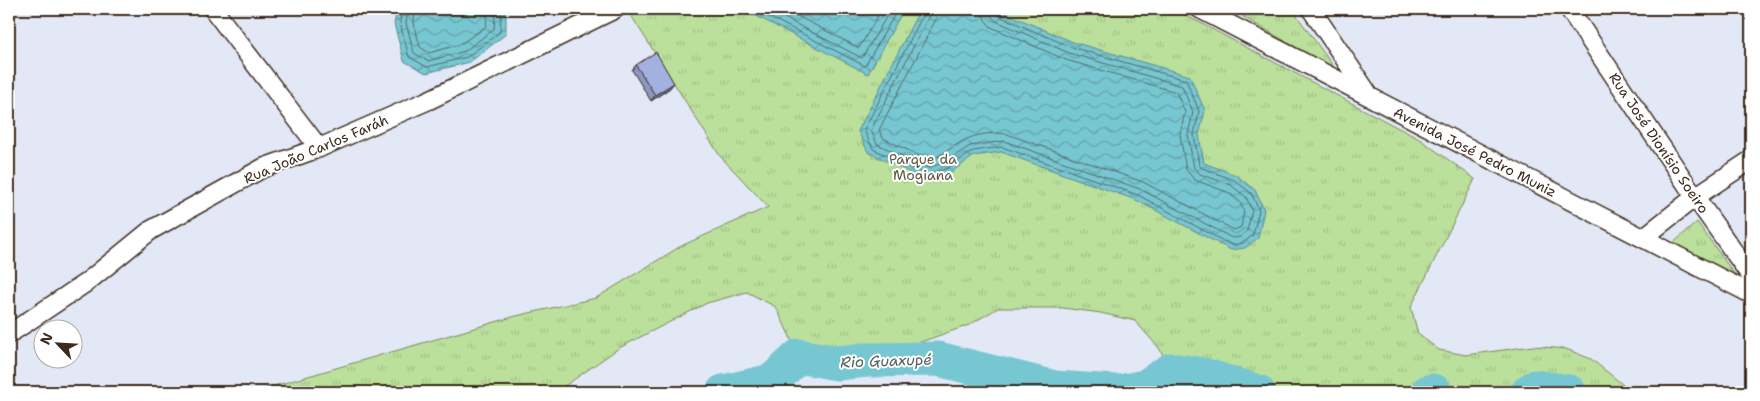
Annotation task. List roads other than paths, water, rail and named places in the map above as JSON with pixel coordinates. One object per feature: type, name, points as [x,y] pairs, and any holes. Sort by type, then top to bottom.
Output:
[{"type":"street","points":[[213,9],[319,148]]},
{"type":"street","name":"Rua João Carlos Faráh","points":[[9,334],[87,282],[151,230],[263,168],[319,148],[429,100],[616,9]]},
{"type":"street","name":"Avenida José Pedro Muniz","points":[[1200,9],[1751,294]]},
{"type":"street","points":[[1311,9],[1371,98]]},
{"type":"street","name":"Rua José Dionísio Soeiro","points":[[1569,9],[1695,197],[1751,276]]},
{"type":"street","points":[[1643,238],[1695,197],[1751,160]]},
{"type":"water","points":[[397,9],[504,9],[506,14],[506,34],[470,62],[426,73],[404,61],[394,24]]},
{"type":"water","points":[[743,9],[904,9],[868,74]]},
{"type":"water","points":[[920,9],[996,9],[1073,42],[1190,76],[1205,111],[1199,135],[1204,163],[1236,175],[1255,190],[1264,210],[1258,238],[1245,248],[1231,250],[1136,200],[1001,152],[974,156],[950,173],[927,181],[868,152],[858,131]]},
{"type":"waterway","name":"Rio Guaxupé","points":[[723,392],[772,381],[799,356],[837,363],[867,360],[938,359],[1055,388],[1116,392]]},
{"type":"waterway","name":"Rio Guaxupé","points":[[1120,392],[1145,387],[1171,370],[1203,375],[1258,392]]},
{"type":"waterway","name":"Rio Guaxupé","points":[[1528,392],[1535,387],[1569,392]]},
{"type":"waterway","name":"Rio Guaxupé","points":[[1428,392],[1435,392]]},
{"type":"park label","name":"Parque da Mogiana","points":[[923,168]]}]
